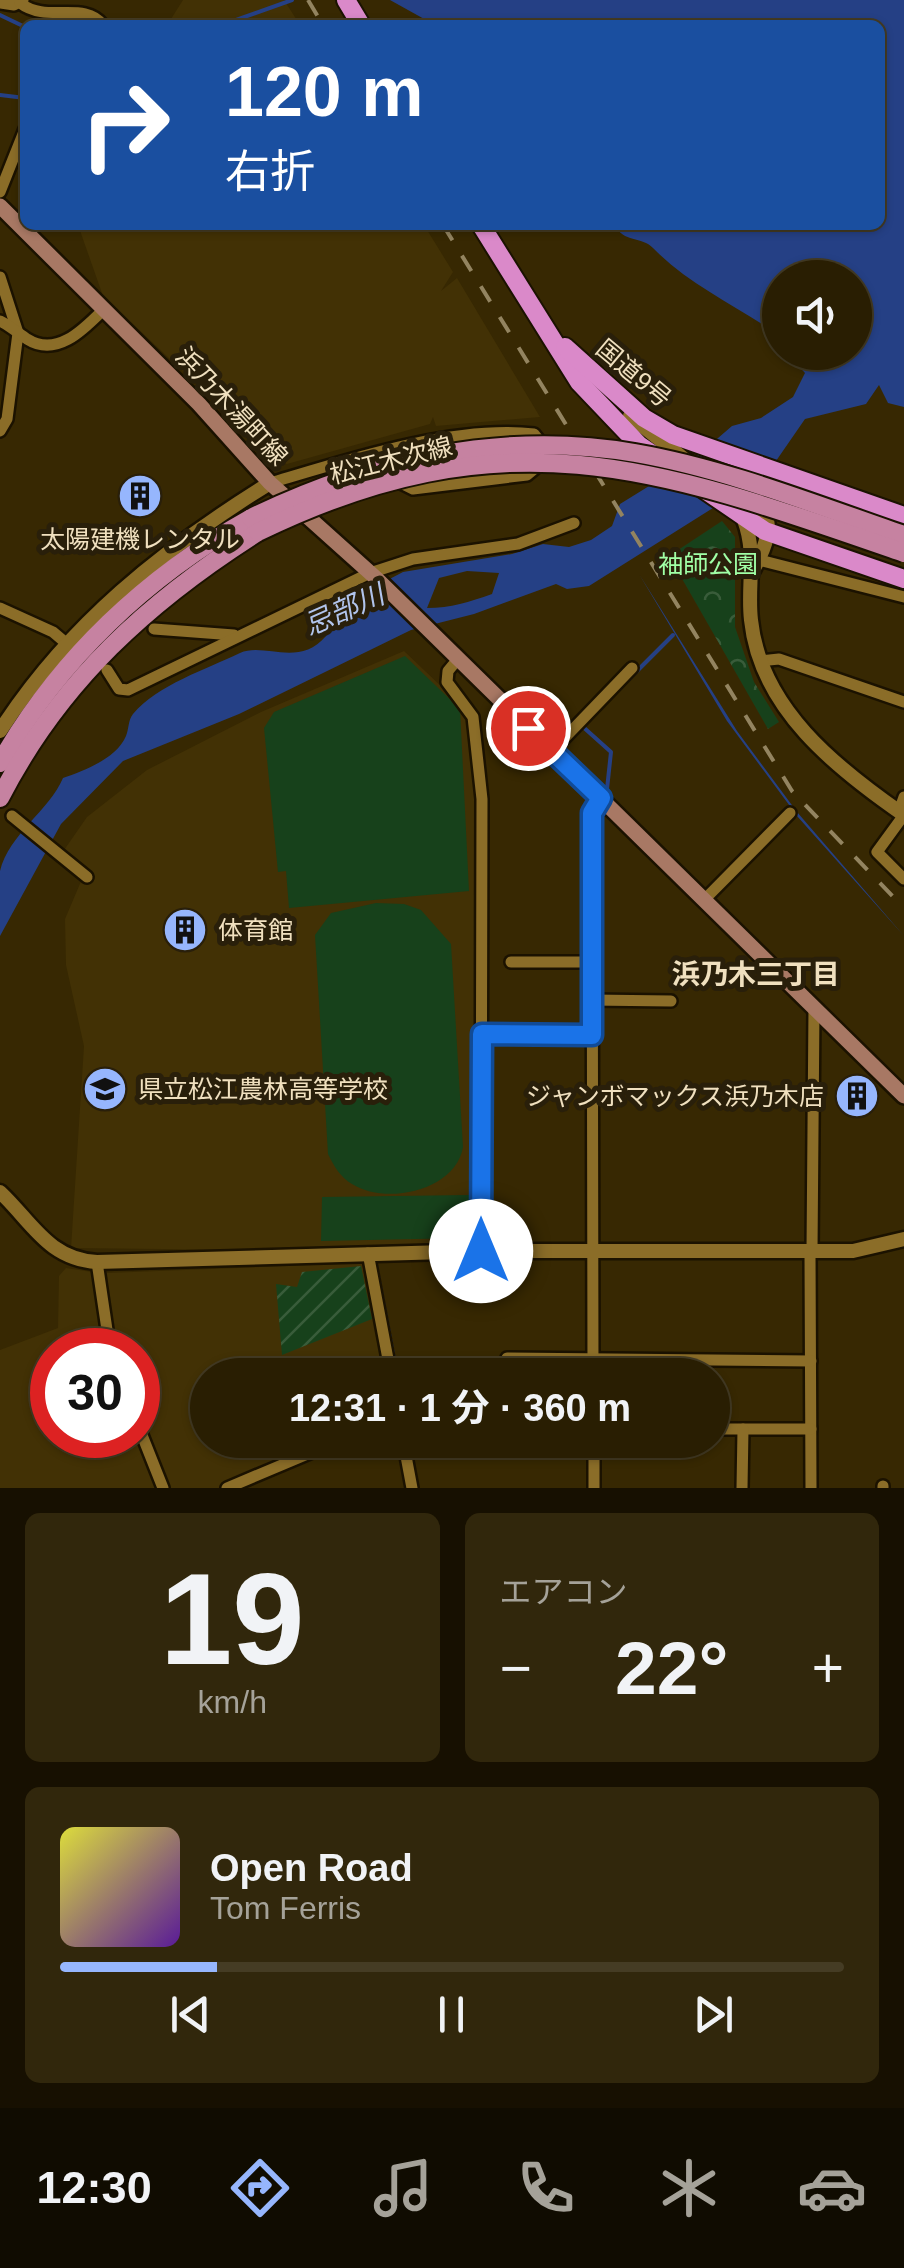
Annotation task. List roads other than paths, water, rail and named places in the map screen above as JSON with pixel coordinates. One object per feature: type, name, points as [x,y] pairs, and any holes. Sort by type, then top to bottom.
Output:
[{"type":"highway","name":"国道9号","points":[[484,230],[579,382],[615,424],[677,464],[736,515]]},
{"type":"highway","name":"国道9号","points":[[543,326],[644,418],[700,446],[904,516]]},
{"type":"highway","points":[[736,515],[765,532],[904,578]]},
{"type":"main road","name":"浜乃木湯町線","points":[[0,206],[20,226]]},
{"type":"main road","name":"浜乃木湯町線","points":[[24,230],[270,483],[428,628],[904,1096]]},
{"type":"main road","name":"松江木次線","points":[[0,763],[43,697],[108,623],[172,568],[339,480],[401,462],[460,451],[550,446],[634,452],[708,470],[904,536]]},
{"type":"main road","name":"松江木次線","points":[[0,798],[54,711],[125,628],[255,525],[423,473],[519,462],[571,462],[680,479],[904,553]]},
{"type":"street","points":[[0,3],[22,1],[33,9],[84,5],[100,20]]},
{"type":"street","points":[[0,192],[20,142]]},
{"type":"street","points":[[0,277],[18,332],[6,419],[0,431]]},
{"type":"street","points":[[0,322],[40,345],[60,344],[104,309]]},
{"type":"street","points":[[586,368],[677,464],[758,498],[766,514],[765,532],[750,616],[760,661],[798,724],[903,810],[877,852],[904,878]]},
{"type":"street","points":[[0,731],[66,643],[150,565],[270,483],[381,453],[478,435],[525,433],[540,439],[545,460],[528,474],[413,489],[399,482],[381,453]]},
{"type":"street","points":[[736,515],[756,566]]},
{"type":"street","points":[[107,670],[119,689],[128,690],[238,636],[413,559],[518,544],[574,523]]},
{"type":"street","points":[[756,566],[904,597]]},
{"type":"street","points":[[0,608],[53,632],[66,643]]},
{"type":"street","points":[[154,629],[238,636]]},
{"type":"street","points":[[760,661],[779,658],[904,702]]},
{"type":"street","points":[[458,659],[448,672],[447,682],[473,716],[482,799],[481,1251]]},
{"type":"street","points":[[552,751],[632,668]]},
{"type":"street","points":[[593,1358],[592,813],[601,798]]},
{"type":"street","points":[[705,900],[790,813]]},
{"type":"street","points":[[12,816],[86,877]]},
{"type":"street","points":[[512,962],[592,962]]},
{"type":"street","points":[[592,1000],[670,1001]]},
{"type":"street","points":[[811,1488],[814,1007]]},
{"type":"street","points":[[482,1034],[592,1035]]},
{"type":"street","points":[[0,1192],[52,1249],[72,1260],[97,1262],[481,1251],[853,1251],[904,1240]]},
{"type":"street","points":[[368,1253],[387,1358]]},
{"type":"street","points":[[97,1262],[107,1328]]},
{"type":"street","points":[[730,1361],[811,1362]]},
{"type":"street","points":[[730,1428],[811,1429]]},
{"type":"street","points":[[742,1488],[743,1428]]},
{"type":"street","points":[[151,1458],[163,1488]]},
{"type":"street","points":[[227,1488],[298,1458]]},
{"type":"street","points":[[406,1458],[412,1488]]},
{"type":"street","points":[[594,1458],[594,1488]]},
{"type":"water","name":"忌部川","points":[[390,0],[904,0],[904,407],[888,403],[879,385],[866,404],[805,419],[767,474],[589,586],[567,589],[556,584],[474,614],[411,630],[239,714],[123,761],[61,824],[0,936],[0,871],[12,846],[63,778],[108,757],[122,744],[133,714],[155,694],[249,650],[305,651],[326,636],[311,620],[403,572],[512,554],[543,544],[569,547],[591,540],[612,526],[620,504],[696,457],[732,426],[761,418],[793,397],[805,373],[802,370],[872,370],[872,260],[762,260],[762,325],[698,284],[649,244],[618,230],[885,230],[885,20],[426,20]],"holes":[[[467,571],[499,573],[492,594],[460,604],[427,608],[439,578]]]},
{"type":"water","points":[[639,574],[737,731],[797,812],[904,936],[797,816],[716,894],[795,813],[727,721]]},
{"type":"waterway","points":[[236,20],[292,0]]},
{"type":"waterway","points":[[0,15],[20,25]]},
{"type":"waterway","points":[[69,20],[77,20]]},
{"type":"waterway","points":[[0,95],[20,97]]},
{"type":"waterway","points":[[627,681],[673,635]]},
{"type":"waterway","points":[[585,724],[582,726],[611,752],[607,789]]},
{"type":"waterway","points":[[376,1266],[394,1358]]},
{"type":"railway","points":[[308,0],[320,20]]},
{"type":"railway","points":[[446,230],[792,791],[904,908]]},
{"type":"place","name":"太陽建機レンタル","points":[[140,496]]},
{"type":"place","name":"体育館","points":[[185,930]]},
{"type":"place","name":"県立松江農林高等学校","points":[[105,1089]]},
{"type":"place","name":"ジャンボマックス浜乃木店","points":[[857,1096]]},
{"type":"district","name":"浜乃木三丁目","points":[[756,974]]},
{"type":"park label","name":"袖師公園","points":[[708,564]]}]
